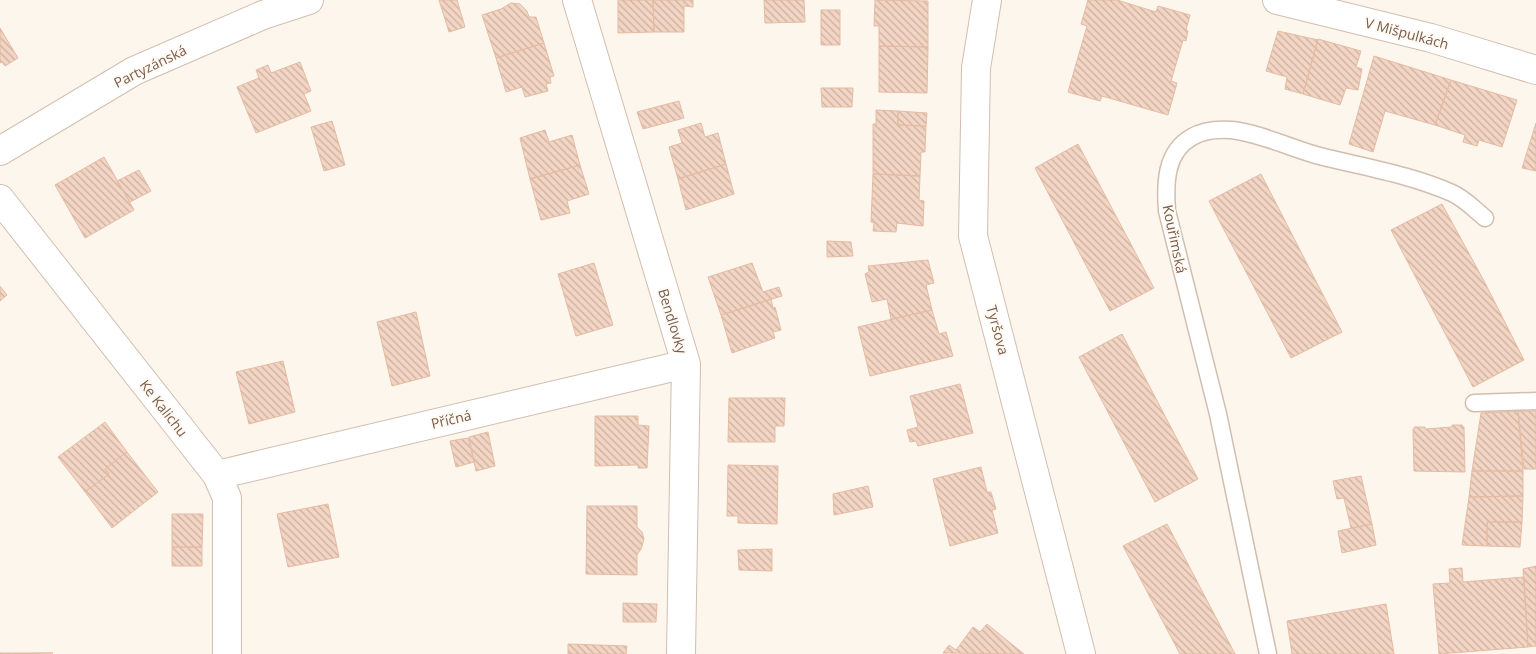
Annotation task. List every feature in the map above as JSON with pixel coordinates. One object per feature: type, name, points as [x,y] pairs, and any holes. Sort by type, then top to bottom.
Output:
[{"type":"street","name":"Partyzánská","points":[[0,151],[134,71],[263,14],[309,0]]},
{"type":"street","name":"Bendlovky","points":[[577,0],[686,364],[681,654]]},
{"type":"street","name":"Tyršova","points":[[987,0],[976,68],[973,236],[1081,654]]},
{"type":"street","name":"V Mišpulkách","points":[[1277,0],[1431,38],[1536,70]]},
{"type":"street","name":"Ke Kalichu","points":[[0,199],[216,475],[227,498],[227,654]]},
{"type":"street","name":"Příčná","points":[[216,475],[686,364]]},
{"type":"lane","name":"Kouřimská","points":[[1268,654],[1218,414],[1167,211],[1165,184],[1170,164],[1180,145],[1193,136],[1216,129],[1233,130],[1259,135],[1318,155],[1394,173],[1454,193],[1485,218]]},
{"type":"lane","points":[[1474,403],[1536,401]]},
{"type":"building","points":[[439,0],[457,0],[465,27],[449,32]]},
{"type":"building","points":[[618,0],[653,0],[654,32],[618,33]]},
{"type":"building","points":[[653,0],[693,0],[693,7],[684,6],[684,32],[654,32]]},
{"type":"building","points":[[764,0],[804,0],[805,22],[765,23]]},
{"type":"building","points":[[875,0],[928,1],[928,47],[879,46],[879,26],[874,26]]},
{"type":"building","points":[[1088,0],[1117,0],[1156,12],[1158,6],[1190,15],[1186,30],[1188,31],[1186,41],[1183,40],[1171,81],[1177,83],[1168,115],[1102,96],[1100,101],[1068,92],[1087,26],[1081,24]]},
{"type":"building","points":[[511,3],[520,4],[527,11],[529,17],[536,17],[544,43],[496,58],[482,15],[501,9]]},
{"type":"building","points":[[821,10],[840,10],[840,45],[821,45]]},
{"type":"building","points":[[0,28],[18,58],[5,66],[2,62],[0,63]]},
{"type":"building","points":[[1278,31],[1318,40],[1303,94],[1285,89],[1287,77],[1266,71]]},
{"type":"building","points":[[1318,39],[1361,51],[1356,67],[1362,69],[1358,90],[1346,88],[1340,105],[1303,94]]},
{"type":"building","points":[[544,43],[554,76],[550,77],[551,83],[546,84],[548,91],[525,97],[522,87],[506,92],[496,58]]},
{"type":"building","points":[[879,46],[928,47],[927,93],[879,92]]},
{"type":"building","points":[[1374,56],[1451,80],[1435,125],[1385,111],[1373,152],[1349,144]]},
{"type":"building","points":[[300,62],[311,91],[304,94],[311,111],[256,133],[237,87],[259,78],[256,70],[268,65],[271,73]]},
{"type":"building","points":[[1451,80],[1517,100],[1502,147],[1479,140],[1477,146],[1463,142],[1465,135],[1435,125]]},
{"type":"building","points":[[821,88],[853,88],[852,107],[822,107]]},
{"type":"building","points":[[679,101],[684,118],[643,129],[637,112]]},
{"type":"building","points":[[876,110],[898,111],[898,125],[926,126],[925,152],[921,152],[920,176],[873,174],[873,124],[876,124]]},
{"type":"building","points":[[898,111],[927,113],[926,126],[898,125]]},
{"type":"building","points":[[332,121],[345,165],[324,171],[311,127]]},
{"type":"building","points":[[701,123],[705,137],[718,133],[726,164],[678,179],[669,147],[682,143],[678,130]]},
{"type":"building","points":[[1536,123],[1536,171],[1522,168]]},
{"type":"building","points":[[545,130],[549,142],[572,135],[580,165],[530,179],[520,138]]},
{"type":"building","points":[[1078,144],[1154,288],[1110,311],[1035,168]]},
{"type":"building","points":[[104,157],[134,210],[85,238],[55,185]]},
{"type":"building","points":[[726,164],[734,194],[686,210],[678,179]]},
{"type":"building","points":[[580,165],[589,194],[567,201],[570,213],[541,220],[530,179]]},
{"type":"building","points":[[139,170],[151,191],[130,202],[117,181]]},
{"type":"building","points":[[873,174],[920,176],[919,200],[924,201],[923,226],[897,223],[896,232],[873,231],[874,223],[871,222]]},
{"type":"building","points":[[1261,174],[1342,332],[1291,358],[1209,201]]},
{"type":"building","points":[[1442,204],[1524,360],[1473,387],[1391,230]]},
{"type":"building","points":[[827,241],[851,242],[853,256],[827,257]]},
{"type":"building","points":[[928,260],[934,283],[926,285],[932,310],[891,319],[887,299],[872,302],[865,274],[869,272],[868,266]]},
{"type":"building","points":[[594,263],[613,325],[576,336],[558,274]]},
{"type":"building","points":[[752,263],[763,292],[779,287],[782,296],[721,315],[708,277]]},
{"type":"building","points":[[0,286],[7,295],[0,301]]},
{"type":"building","points":[[771,299],[781,330],[773,332],[775,338],[732,353],[721,315]]},
{"type":"building","points":[[932,310],[939,334],[946,332],[953,356],[870,376],[858,327]]},
{"type":"building","points":[[416,312],[430,376],[392,386],[377,322]]},
{"type":"building","points":[[1122,334],[1198,479],[1155,502],[1079,357]]},
{"type":"building","points":[[283,361],[295,412],[249,424],[236,372]]},
{"type":"building","points":[[960,384],[973,433],[918,446],[916,441],[910,442],[907,430],[918,427],[910,396]]},
{"type":"building","points":[[729,398],[785,398],[784,426],[775,426],[775,442],[728,442]]},
{"type":"building","points":[[1518,411],[1523,471],[1472,471],[1481,413]]},
{"type":"building","points":[[1518,411],[1536,411],[1536,469],[1524,469]]},
{"type":"building","points":[[595,416],[638,416],[638,425],[649,426],[647,468],[638,468],[638,465],[595,466]]},
{"type":"building","points":[[105,422],[127,452],[105,469],[109,474],[85,492],[58,457]]},
{"type":"building","points":[[1452,425],[1462,425],[1464,427],[1465,472],[1414,471],[1414,427],[1425,427],[1425,429],[1452,427]]},
{"type":"building","points":[[488,432],[495,466],[476,471],[469,437]]},
{"type":"building","points":[[468,438],[474,462],[456,467],[450,441]]},
{"type":"building","points":[[127,452],[158,492],[112,528],[85,492],[109,474],[105,469]]},
{"type":"building","points":[[728,465],[778,466],[777,524],[738,523],[738,516],[727,516]]},
{"type":"building","points":[[981,467],[987,492],[991,492],[996,509],[992,510],[998,533],[950,546],[933,479]]},
{"type":"building","points":[[1472,471],[1523,471],[1523,496],[1469,497]]},
{"type":"building","points":[[1361,476],[1372,524],[1351,528],[1344,498],[1337,499],[1333,481]]},
{"type":"building","points":[[868,486],[873,507],[834,515],[833,494]]},
{"type":"building","points":[[1523,496],[1522,522],[1487,522],[1487,546],[1462,545],[1469,497]]},
{"type":"building","points":[[328,504],[339,557],[288,567],[277,514]]},
{"type":"building","points":[[587,506],[637,506],[637,527],[642,532],[644,539],[637,555],[637,575],[586,574]]},
{"type":"building","points":[[172,514],[203,514],[202,547],[172,547]]},
{"type":"building","points":[[1487,522],[1522,522],[1520,547],[1487,546]]},
{"type":"building","points":[[1167,524],[1235,654],[1180,654],[1123,546]]},
{"type":"building","points":[[1372,524],[1376,545],[1342,553],[1338,531]]},
{"type":"building","points":[[172,547],[202,547],[202,566],[172,566]]},
{"type":"building","points":[[772,549],[772,571],[739,570],[738,550]]},
{"type":"building","points":[[1536,566],[1536,646],[1528,647],[1523,569]]},
{"type":"building","points":[[1462,568],[1463,582],[1524,577],[1528,647],[1439,654],[1433,584],[1450,583],[1449,569]]},
{"type":"building","points":[[623,603],[657,604],[656,622],[623,622]]},
{"type":"building","points":[[1386,604],[1394,654],[1292,654],[1287,621]]},
{"type":"building","points":[[987,624],[1024,654],[943,653],[949,645],[956,650],[973,627],[980,632]]},
{"type":"building","points":[[568,644],[627,646],[626,654],[568,654]]},
{"type":"building","points":[[0,653],[53,653],[0,654]]}]
